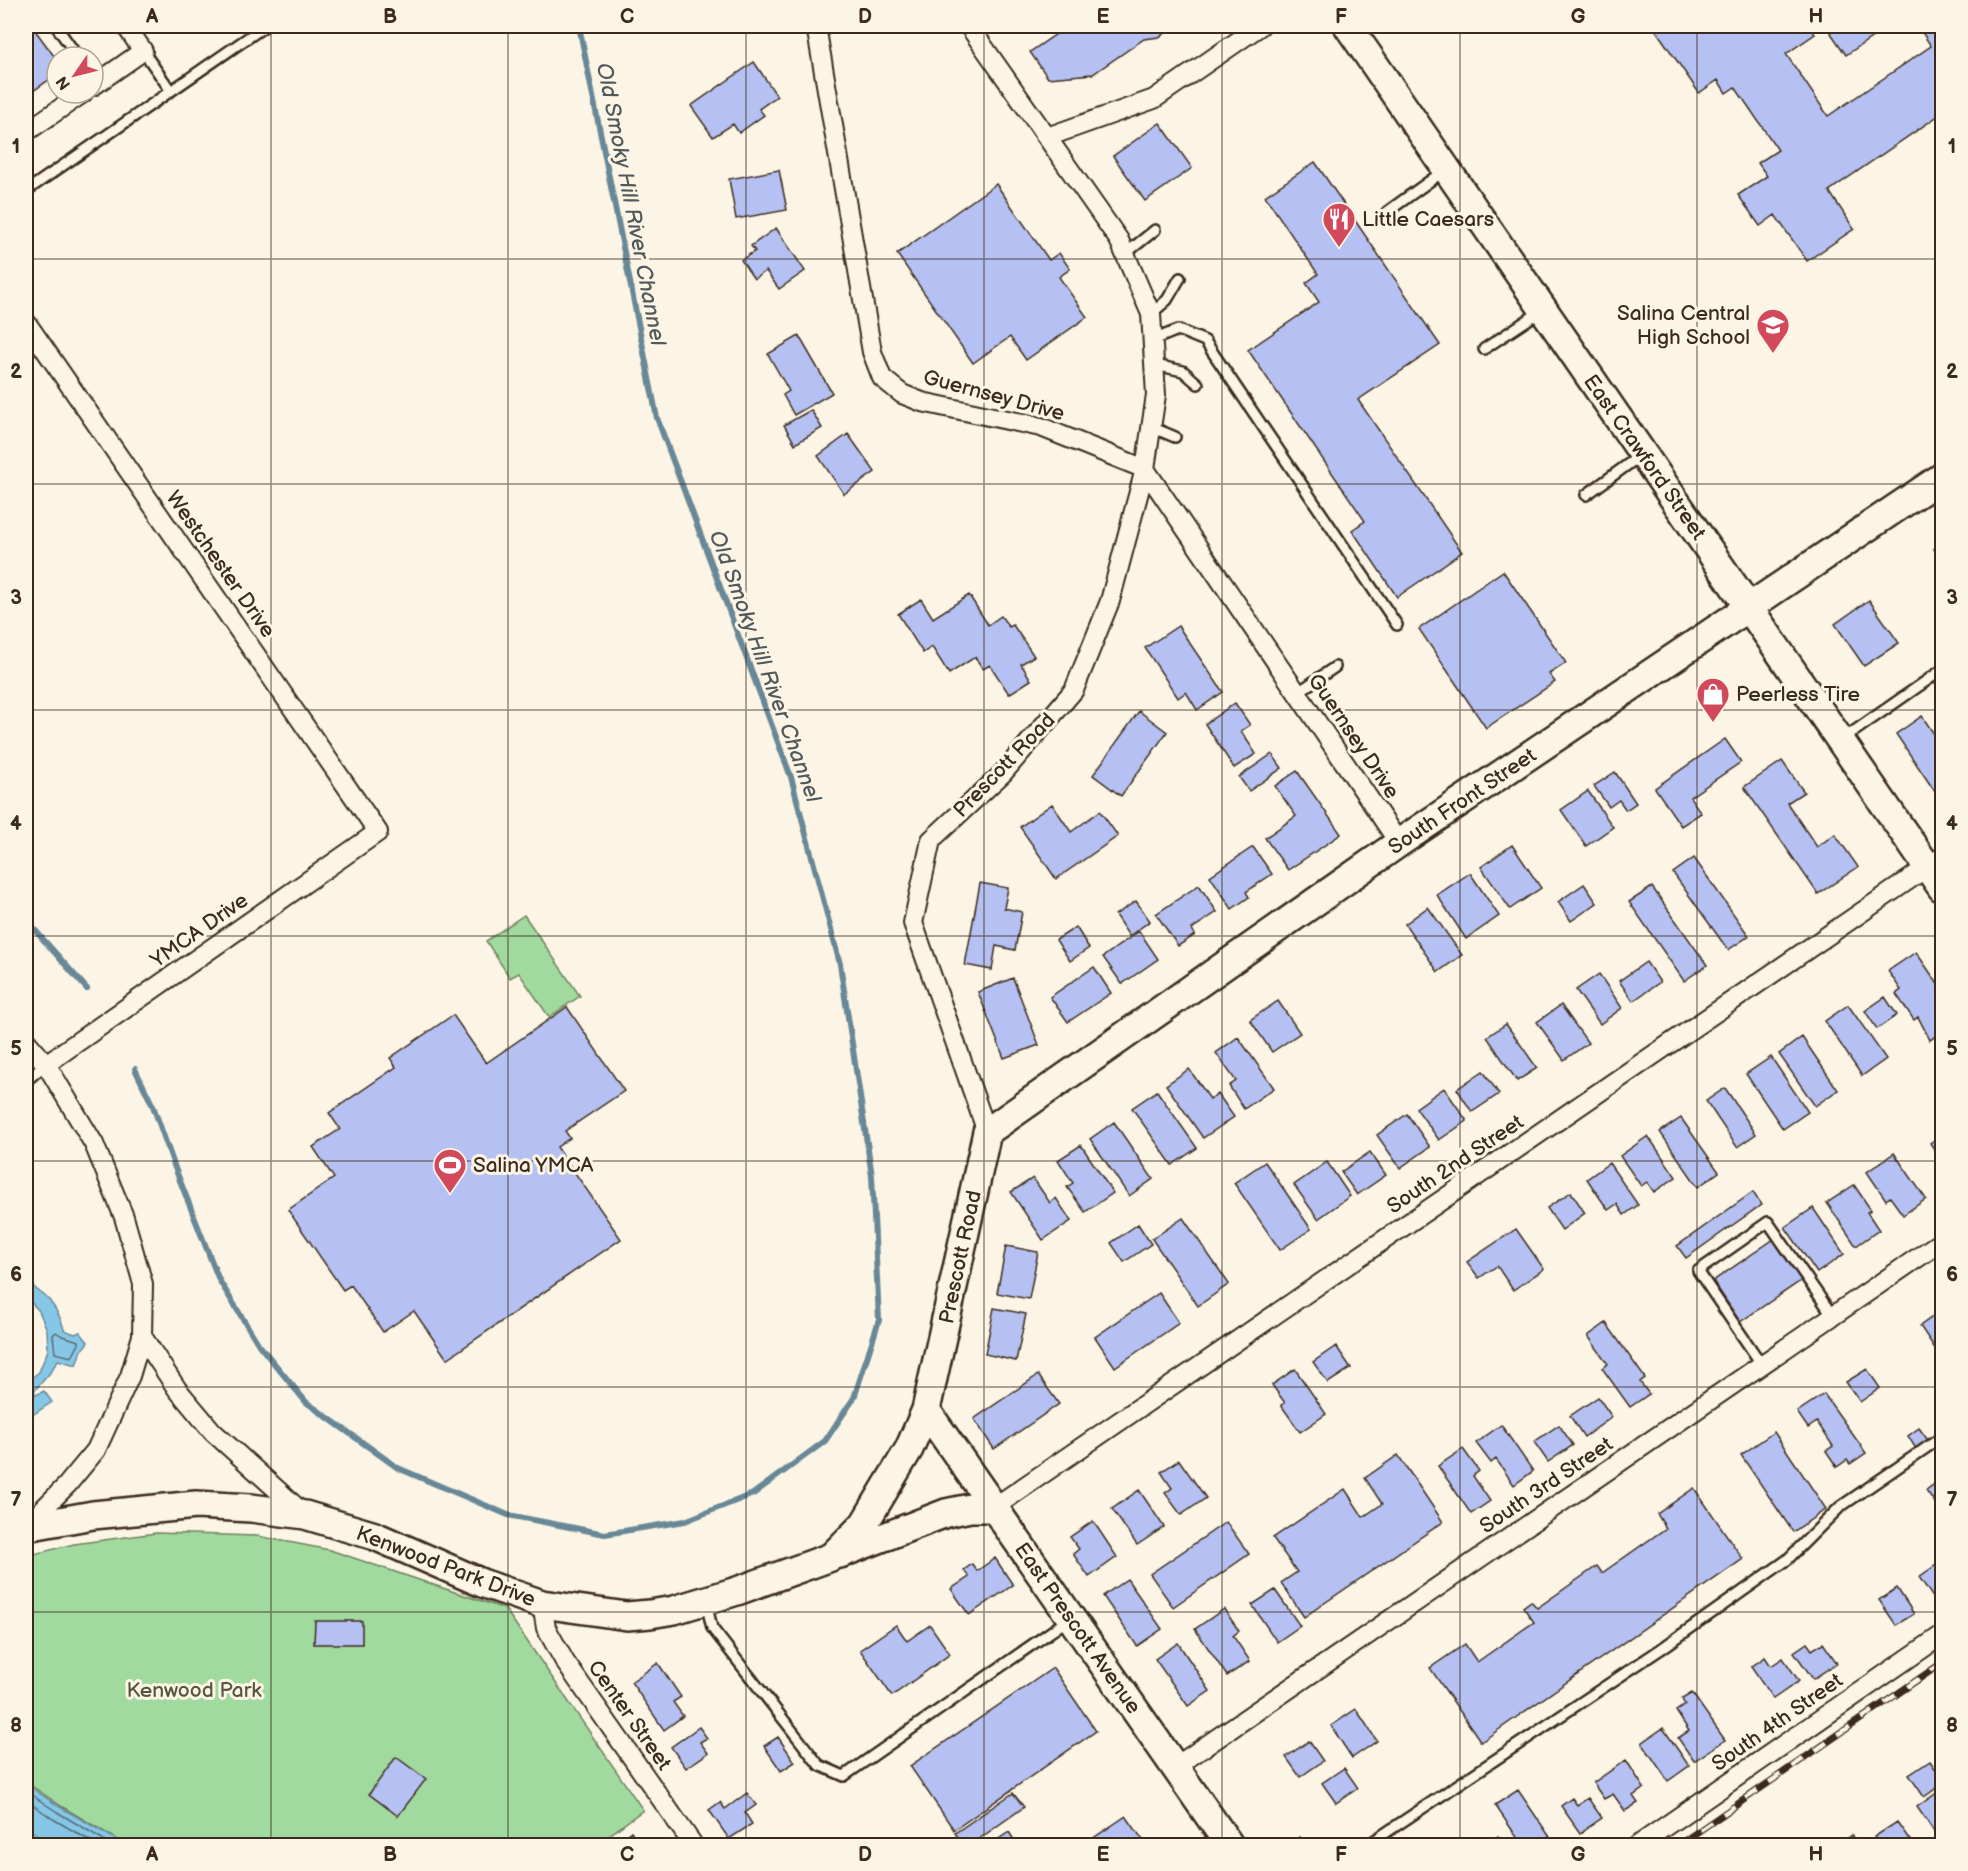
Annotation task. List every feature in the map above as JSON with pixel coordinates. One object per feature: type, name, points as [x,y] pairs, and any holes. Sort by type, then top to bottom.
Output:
[{"type":"street","points":[[105,76],[143,51],[126,26]]},
{"type":"street","name":"Guernsey Drive","points":[[816,26],[872,352],[882,378],[902,394],[922,402],[1041,427],[1145,469],[1399,843]]},
{"type":"street","points":[[1047,137],[1154,99],[1260,26]]},
{"type":"street","name":"East Crawford Street","points":[[1348,26],[1841,741],[1938,871]]},
{"type":"street","name":"Prescott Road","points":[[926,1410],[987,1132],[913,923],[931,840],[1003,773],[1074,690],[1110,601],[1145,469],[1156,394],[1151,314],[1119,240],[974,28]]},
{"type":"street","points":[[26,132],[63,105]]},
{"type":"street","name":"Westchester Drive","points":[[26,322],[378,832]]},
{"type":"street","name":"South Front Street","points":[[987,1132],[1399,843],[1942,477]]},
{"type":"street","name":"YMCA Drive","points":[[46,1064],[378,832]]},
{"type":"street","name":"South 2nd Street","points":[[993,1508],[1938,871]]},
{"type":"street","points":[[26,1041],[46,1064],[94,1144],[124,1217],[143,1284],[142,1336],[130,1376],[96,1450],[67,1485],[26,1526]]},
{"type":"street","name":"South 3rd Street","points":[[1175,1767],[1942,1241]]},
{"type":"street","points":[[142,1336],[177,1389],[213,1432],[305,1515]]},
{"type":"street","name":"East Prescott Avenue","points":[[926,1410],[1230,1845]]},
{"type":"street","name":"Kenwood Park Drive","points":[[831,1557],[864,1524],[889,1486],[926,1410]]},
{"type":"street","name":"Kenwood Park Drive","points":[[26,1526],[93,1515],[196,1506],[251,1508],[305,1515],[375,1536],[482,1583],[542,1604],[627,1616],[674,1610],[705,1600],[831,1557],[946,1513],[970,1508],[993,1508]]},
{"type":"street","name":"Center Street","points":[[542,1604],[546,1628],[565,1662],[694,1845]]},
{"type":"street","name":"South 4th Street","points":[[1637,1845],[1942,1635]]},
{"type":"lane","points":[[56,26],[69,45]]},
{"type":"lane","points":[[26,191],[265,26]]},
{"type":"lane","points":[[143,51],[171,91]]},
{"type":"lane","points":[[1387,212],[1447,168]]},
{"type":"lane","points":[[1125,254],[1155,230]]},
{"type":"lane","points":[[1151,314],[1167,300],[1180,278]]},
{"type":"lane","points":[[1484,350],[1544,309]]},
{"type":"lane","points":[[1153,340],[1178,330],[1205,341],[1397,625]]},
{"type":"lane","points":[[1155,365],[1183,371],[1198,384]]},
{"type":"lane","points":[[1151,427],[1175,437]]},
{"type":"lane","points":[[1586,495],[1643,453]]},
{"type":"lane","points":[[1297,693],[1335,668]]},
{"type":"lane","points":[[1841,741],[1942,670]]},
{"type":"lane","points":[[26,1081],[46,1064]]},
{"type":"lane","points":[[1762,1365],[1698,1271],[1768,1222],[1833,1316]]},
{"type":"lane","points":[[1366,1845],[1651,1655],[1787,1560],[1840,1507],[1942,1437]]},
{"type":"lane","points":[[705,1600],[712,1628],[819,1766],[844,1776],[1071,1618]]},
{"type":"green space","points":[[524,915],[580,996],[549,1017],[519,973],[510,978],[486,941]]},
{"type":"green space","name":"Kenwood Park","points":[[156,1533],[257,1536],[330,1550],[505,1609],[643,1810],[596,1845],[128,1846],[26,1782],[26,1556],[74,1544]]},
{"type":"water","points":[[26,1271],[32,1285],[54,1307],[64,1330],[75,1334],[80,1332],[88,1342],[81,1351],[76,1365],[58,1360],[34,1391],[36,1395],[44,1391],[52,1402],[31,1416],[26,1406],[31,1399],[26,1396],[26,1382],[39,1372],[48,1350],[47,1330],[39,1311],[26,1297]]},
{"type":"water","points":[[26,1784],[60,1807],[126,1845],[52,1845],[26,1827]]},
{"type":"building","points":[[26,26],[32,26],[46,45],[45,83],[26,96]]},
{"type":"building","points":[[1068,26],[1177,26],[1159,37],[1144,39],[1093,74],[1048,78],[1030,52]]},
{"type":"building","points":[[1653,26],[1809,26],[1815,34],[1786,54],[1828,116],[1931,46],[1918,26],[1934,26],[1942,37],[1942,113],[1829,191],[1854,229],[1807,261],[1775,215],[1760,226],[1738,195],[1767,176],[1758,163],[1778,150],[1735,87],[1726,93],[1718,80],[1699,93]]},
{"type":"building","points":[[1826,26],[1889,26],[1846,55]]},
{"type":"building","points":[[754,62],[777,96],[759,109],[764,115],[739,133],[733,124],[713,137],[691,106]]},
{"type":"building","points":[[1160,123],[1192,168],[1145,201],[1113,156]]},
{"type":"building","points":[[1315,162],[1440,345],[1358,400],[1462,552],[1397,597],[1352,530],[1365,521],[1248,350],[1319,302],[1306,283],[1318,274],[1265,196]]},
{"type":"building","points":[[779,170],[787,210],[736,219],[729,179]]},
{"type":"building","points":[[996,184],[1049,260],[1059,253],[1070,269],[1059,277],[1087,317],[1026,360],[1010,337],[973,363],[897,254]]},
{"type":"building","points":[[776,228],[805,271],[779,289],[766,271],[754,279],[741,260],[755,251],[751,246]]},
{"type":"building","points":[[799,336],[832,393],[794,415],[783,395],[789,391],[768,354]]},
{"type":"building","points":[[811,410],[822,428],[795,444],[784,425]]},
{"type":"building","points":[[848,434],[875,472],[844,494],[818,456]]},
{"type":"building","points":[[1942,543],[1942,561],[1934,549]]},
{"type":"building","points":[[1503,571],[1566,663],[1549,674],[1555,682],[1486,728],[1419,629]]},
{"type":"building","points":[[969,595],[988,625],[1001,616],[1009,627],[1013,625],[1034,656],[1021,664],[1031,680],[1009,694],[990,665],[983,669],[975,657],[949,674],[932,647],[923,653],[898,614],[921,599],[933,618]]},
{"type":"building","points":[[1869,600],[1899,643],[1864,666],[1835,624]]},
{"type":"building","points":[[1178,626],[1223,692],[1197,710],[1186,692],[1178,698],[1145,648]]},
{"type":"building","points":[[1235,703],[1250,725],[1241,731],[1256,754],[1234,768],[1205,724]]},
{"type":"building","points":[[1139,711],[1167,732],[1121,796],[1093,775]]},
{"type":"building","points":[[1922,716],[1942,746],[1942,802],[1896,734]]},
{"type":"building","points":[[1725,739],[1741,762],[1690,797],[1701,813],[1681,826],[1655,788]]},
{"type":"building","points":[[1272,754],[1282,768],[1249,791],[1239,777]]},
{"type":"building","points":[[1782,761],[1804,792],[1787,803],[1817,847],[1835,834],[1858,867],[1818,894],[1744,787]]},
{"type":"building","points":[[1297,771],[1341,834],[1288,870],[1265,838],[1296,816],[1275,786]]},
{"type":"building","points":[[1615,772],[1636,803],[1626,810],[1619,800],[1609,807],[1594,786]]},
{"type":"building","points":[[1588,791],[1613,827],[1586,846],[1561,810]]},
{"type":"building","points":[[1052,804],[1071,832],[1100,811],[1118,836],[1056,879],[1020,827]]},
{"type":"building","points":[[1512,845],[1541,888],[1510,909],[1481,867]]},
{"type":"building","points":[[1253,847],[1272,874],[1246,892],[1249,897],[1232,909],[1210,876]]},
{"type":"building","points":[[1694,858],[1749,936],[1728,950],[1673,873]]},
{"type":"building","points":[[1470,873],[1499,916],[1466,939],[1437,895]]},
{"type":"building","points":[[980,883],[1008,888],[1004,908],[1022,912],[1015,950],[996,946],[992,970],[965,965]]},
{"type":"building","points":[[1584,884],[1597,903],[1571,921],[1558,902]]},
{"type":"building","points":[[1199,885],[1217,912],[1192,929],[1195,935],[1178,946],[1156,914]]},
{"type":"building","points":[[1652,887],[1707,965],[1684,981],[1629,902]]},
{"type":"building","points":[[1136,901],[1150,921],[1129,936],[1115,915]]},
{"type":"building","points":[[1428,907],[1462,955],[1438,972],[1405,924]]},
{"type":"building","points":[[1076,927],[1089,948],[1070,961],[1056,940]]},
{"type":"building","points":[[1139,931],[1158,959],[1122,984],[1103,957]]},
{"type":"building","points":[[1916,952],[1942,990],[1942,1031],[1930,1040],[1918,1017],[1914,1020],[1896,994],[1901,990],[1888,971]]},
{"type":"building","points":[[1646,962],[1660,982],[1633,1001],[1619,981]]},
{"type":"building","points":[[1094,967],[1111,993],[1068,1022],[1050,997]]},
{"type":"building","points":[[1599,974],[1622,1008],[1600,1024],[1576,990]]},
{"type":"building","points":[[1013,978],[1039,1045],[1004,1058],[978,992]]},
{"type":"building","points":[[1885,997],[1897,1015],[1877,1029],[1865,1011]]},
{"type":"building","points":[[1278,1001],[1300,1033],[1272,1052],[1250,1020]]},
{"type":"building","points":[[1561,1005],[1588,1043],[1564,1060],[1537,1022]]},
{"type":"building","points":[[1848,1005],[1886,1059],[1862,1076],[1825,1021]]},
{"type":"building","name":"Salina YMCA","points":[[567,1007],[624,1091],[565,1131],[570,1138],[557,1147],[621,1239],[447,1359],[414,1311],[383,1332],[351,1285],[343,1290],[288,1210],[334,1178],[313,1147],[340,1129],[329,1113],[396,1067],[390,1058],[453,1015],[486,1063]]},
{"type":"building","points":[[1506,1024],[1537,1068],[1517,1081],[1487,1037]]},
{"type":"building","points":[[1238,1037],[1274,1088],[1244,1109],[1229,1086],[1236,1081],[1216,1053]]},
{"type":"building","points":[[1802,1037],[1838,1090],[1815,1106],[1779,1054]]},
{"type":"building","points":[[1771,1057],[1808,1112],[1783,1129],[1746,1074]]},
{"type":"building","points":[[1189,1069],[1210,1099],[1218,1094],[1234,1117],[1203,1138],[1166,1085]]},
{"type":"building","points":[[1483,1071],[1499,1094],[1472,1112],[1457,1089]]},
{"type":"building","points":[[1444,1088],[1467,1121],[1439,1140],[1416,1108]]},
{"type":"building","points":[[1725,1088],[1756,1134],[1737,1147],[1706,1101]]},
{"type":"building","points":[[1157,1091],[1197,1148],[1172,1165],[1132,1108]]},
{"type":"building","points":[[1407,1114],[1430,1147],[1400,1168],[1377,1135]]},
{"type":"building","points":[[1681,1118],[1719,1172],[1698,1187],[1660,1132]]},
{"type":"building","points":[[1114,1122],[1153,1179],[1129,1196],[1090,1139]]},
{"type":"building","points":[[1942,1135],[1942,1161],[1930,1143]]},
{"type":"building","points":[[1648,1136],[1676,1177],[1654,1192],[1647,1182],[1641,1186],[1620,1156]]},
{"type":"building","points":[[1081,1145],[1113,1193],[1085,1212],[1067,1187],[1073,1183],[1058,1160]]},
{"type":"building","points":[[1370,1152],[1386,1175],[1357,1195],[1341,1172]]},
{"type":"building","points":[[1894,1153],[1926,1199],[1903,1215],[1890,1197],[1886,1200],[1867,1172]]},
{"type":"building","points":[[1265,1162],[1311,1229],[1280,1250],[1234,1183]]},
{"type":"building","points":[[1327,1162],[1350,1196],[1318,1219],[1294,1185]]},
{"type":"building","points":[[1609,1163],[1638,1205],[1624,1215],[1617,1204],[1608,1210],[1587,1179]]},
{"type":"building","points":[[1033,1178],[1050,1203],[1056,1198],[1071,1221],[1043,1240],[1011,1192]]},
{"type":"building","points":[[1854,1185],[1871,1210],[1867,1212],[1879,1230],[1856,1246],[1827,1203]]},
{"type":"building","points":[[1571,1192],[1585,1213],[1562,1230],[1547,1208]]},
{"type":"building","points":[[1753,1192],[1761,1205],[1686,1258],[1677,1246]]},
{"type":"building","points":[[1813,1208],[1844,1254],[1817,1273],[1785,1227]]},
{"type":"building","points":[[1183,1218],[1229,1284],[1198,1306],[1152,1239]]},
{"type":"building","points":[[1138,1224],[1151,1244],[1124,1262],[1111,1243]]},
{"type":"building","points":[[1516,1229],[1544,1269],[1513,1290],[1497,1266],[1479,1278],[1467,1262]]},
{"type":"building","points":[[1774,1239],[1802,1280],[1740,1322],[1713,1281]]},
{"type":"building","points":[[1006,1246],[1038,1252],[1029,1299],[997,1293]]},
{"type":"building","points":[[1159,1293],[1179,1323],[1115,1367],[1095,1337]]},
{"type":"building","points":[[994,1308],[1026,1314],[1016,1361],[985,1354]]},
{"type":"building","points":[[1942,1310],[1942,1354],[1940,1356],[1920,1326]]},
{"type":"building","points":[[1606,1323],[1645,1378],[1640,1382],[1649,1394],[1630,1407],[1602,1368],[1608,1364],[1588,1336]]},
{"type":"building","points":[[1336,1346],[1351,1368],[1328,1383],[1313,1362]]},
{"type":"building","points":[[1295,1369],[1326,1414],[1300,1432],[1281,1405],[1285,1403],[1272,1385]]},
{"type":"building","points":[[1867,1369],[1880,1388],[1860,1402],[1846,1382]]},
{"type":"building","points":[[1038,1375],[1059,1404],[994,1449],[974,1419]]},
{"type":"building","points":[[1824,1394],[1866,1453],[1850,1464],[1847,1460],[1837,1467],[1826,1451],[1833,1446],[1817,1422],[1808,1428],[1797,1412]]},
{"type":"building","points":[[1598,1397],[1612,1417],[1584,1437],[1570,1416]]},
{"type":"building","points":[[1501,1425],[1533,1471],[1514,1485],[1496,1459],[1491,1463],[1476,1443]]},
{"type":"building","points":[[1559,1425],[1573,1445],[1548,1462],[1534,1442]]},
{"type":"building","points":[[1919,1428],[1930,1443],[1918,1452],[1908,1436]]},
{"type":"building","points":[[1774,1432],[1826,1509],[1793,1532],[1741,1455]]},
{"type":"building","points":[[1463,1449],[1479,1471],[1473,1476],[1490,1501],[1471,1514],[1438,1466]]},
{"type":"building","points":[[1398,1455],[1443,1522],[1304,1617],[1281,1583],[1297,1572],[1273,1538],[1345,1489],[1363,1517],[1382,1504],[1365,1478]]},
{"type":"building","points":[[1179,1460],[1206,1498],[1181,1515],[1165,1493],[1172,1488],[1161,1472]]},
{"type":"building","points":[[1942,1479],[1942,1504],[1938,1507],[1926,1490]]},
{"type":"building","points":[[1694,1488],[1743,1559],[1481,1742],[1430,1668],[1465,1644],[1477,1662],[1534,1622],[1523,1607],[1531,1601],[1537,1608],[1597,1566],[1602,1573],[1666,1528],[1657,1514]]},
{"type":"building","points":[[1139,1490],[1164,1527],[1137,1545],[1112,1509]]},
{"type":"building","points":[[1093,1521],[1117,1557],[1089,1577],[1073,1554],[1079,1549],[1070,1537]]},
{"type":"building","points":[[1226,1522],[1249,1554],[1173,1607],[1150,1574]]},
{"type":"building","points":[[995,1558],[1013,1585],[969,1615],[951,1589],[969,1577],[964,1570],[972,1564],[977,1571]]},
{"type":"building","points":[[1939,1563],[1942,1568],[1942,1593],[1934,1599],[1919,1577]]},
{"type":"building","points":[[1127,1579],[1162,1629],[1137,1646],[1103,1596]]},
{"type":"building","points":[[1897,1588],[1914,1614],[1896,1625],[1879,1600]]},
{"type":"building","points":[[1275,1590],[1300,1626],[1277,1642],[1252,1605]]},
{"type":"building","points":[[1224,1609],[1239,1631],[1233,1636],[1250,1661],[1227,1676],[1195,1629]]},
{"type":"building","points":[[315,1621],[362,1621],[362,1644],[314,1644]]},
{"type":"building","points":[[896,1625],[907,1641],[930,1625],[950,1654],[892,1696],[860,1650]]},
{"type":"building","points":[[1178,1643],[1210,1691],[1188,1706],[1155,1659]]},
{"type":"building","points":[[1807,1643],[1812,1650],[1823,1643],[1837,1663],[1813,1679],[1794,1652]]},
{"type":"building","points":[[1765,1657],[1771,1666],[1783,1658],[1799,1681],[1773,1699],[1751,1667]]},
{"type":"building","points":[[658,1663],[681,1697],[673,1702],[683,1716],[664,1730],[631,1682]]},
{"type":"building","points":[[1053,1668],[1096,1731],[954,1830],[910,1766]]},
{"type":"building","points":[[1692,1693],[1725,1740],[1694,1761],[1678,1738],[1689,1731],[1676,1711],[1685,1705],[1682,1699]]},
{"type":"building","points":[[1356,1709],[1377,1741],[1352,1758],[1331,1726]]},
{"type":"building","points":[[699,1727],[707,1738],[700,1742],[708,1753],[686,1768],[671,1747]]},
{"type":"building","points":[[1663,1728],[1689,1766],[1668,1781],[1642,1743]]},
{"type":"building","points":[[778,1737],[795,1762],[781,1771],[764,1746]]},
{"type":"building","points":[[1309,1741],[1323,1761],[1300,1777],[1286,1757]]},
{"type":"building","points":[[396,1757],[426,1779],[398,1816],[369,1794]]},
{"type":"building","points":[[1626,1760],[1644,1788],[1633,1796],[1638,1803],[1625,1811],[1613,1794],[1604,1799],[1593,1783]]},
{"type":"building","points":[[1930,1761],[1942,1779],[1942,1784],[1924,1797],[1909,1775]]},
{"type":"building","points":[[1344,1768],[1358,1788],[1336,1803],[1322,1783]]},
{"type":"building","points":[[1518,1790],[1556,1846],[1523,1846],[1495,1805]]},
{"type":"building","points":[[1938,1792],[1942,1799],[1942,1843],[1917,1807]]},
{"type":"building","points":[[747,1793],[756,1805],[745,1813],[752,1824],[729,1839],[709,1810],[720,1802],[725,1809]]},
{"type":"building","points":[[1013,1793],[1024,1807],[969,1846],[963,1846],[955,1833]]},
{"type":"building","points":[[1572,1798],[1577,1805],[1588,1798],[1602,1818],[1580,1833],[1561,1806]]},
{"type":"building","points":[[1126,1816],[1147,1846],[1093,1846],[1089,1841]]},
{"type":"building","points":[[1897,1822],[1914,1846],[1880,1846],[1874,1837]]},
{"type":"building","points":[[631,1831],[641,1846],[611,1846]]},
{"type":"building","points":[[1009,1832],[1018,1846],[990,1846],[990,1845]]},
{"type":"building","points":[[1851,1835],[1858,1846],[1836,1846]]},
{"type":"building","points":[[1498,1836],[1504,1846],[1484,1846]]},
{"type":"building","points":[[1300,1837],[1306,1846],[1287,1846]]},
{"type":"waterway","name":"Old Smoky Hill River Channel","points":[[135,1069],[153,1106],[219,1280],[259,1345],[306,1402],[398,1468],[508,1515],[605,1534],[685,1521],[753,1494],[825,1441],[854,1398],[879,1320],[872,1176],[840,964],[791,777],[657,418],[579,26]]},
{"type":"waterway","name":"Old Smoky Hill River Channel","points":[[26,920],[87,989]]},
{"type":"railway","points":[[1677,1846],[1942,1663]]},
{"type":"place","name":"Little Caesars","points":[[1339,248]]},
{"type":"place","name":"Salina Central High School","points":[[1773,354]]},
{"type":"place","name":"Peerless Tire","points":[[1713,723]]},
{"type":"place","name":"Salina YMCA","points":[[450,1194]]}]
